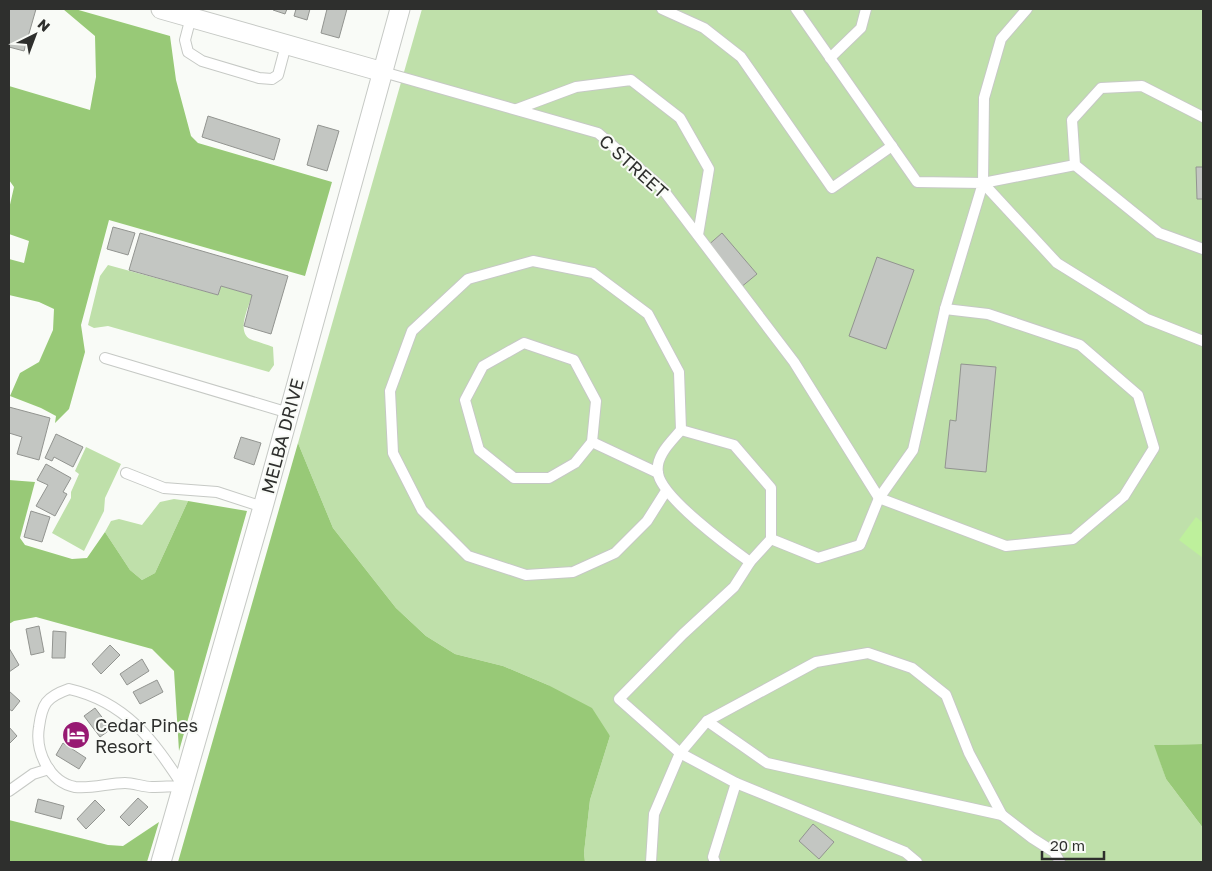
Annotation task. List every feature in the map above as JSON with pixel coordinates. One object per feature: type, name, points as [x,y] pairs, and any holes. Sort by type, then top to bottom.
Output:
[{"type":"street","name":"C STREET","points":[[161,9],[383,72]]},
{"type":"street","name":"MELBA DRIVE","points":[[161,862],[263,507],[400,9]]},
{"type":"lane","points":[[662,9],[704,28],[742,57],[832,188],[892,146]]},
{"type":"lane","points":[[796,9],[917,182],[983,183],[1074,165]]},
{"type":"lane","points":[[830,58],[861,28],[866,9]]},
{"type":"lane","points":[[771,540],[818,558],[860,545],[879,498],[913,450],[945,309],[983,183],[984,98],[1001,39],[1027,9]]},
{"type":"lane","points":[[190,17],[185,40],[188,52],[202,61],[259,78],[272,79],[278,75],[286,44]]},
{"type":"lane","name":"C STREET","points":[[383,72],[598,132],[661,187],[698,235],[794,362],[879,498]]},
{"type":"lane","points":[[517,109],[576,87],[631,80],[680,118],[709,169],[698,235]]},
{"type":"lane","points":[[1203,117],[1142,86],[1101,88],[1072,120],[1074,165],[1159,233],[1203,249]]},
{"type":"lane","points":[[983,183],[1057,264],[1147,319],[1203,341]]},
{"type":"lane","points":[[666,491],[647,521],[615,552],[573,572],[526,575],[468,556],[422,510],[392,454],[390,391],[412,330],[468,279],[533,261],[593,273],[648,314],[679,372],[681,430],[661,454],[658,473],[666,491],[720,540],[750,562]]},
{"type":"lane","points":[[879,498],[1006,546],[1073,539],[1124,496],[1154,448],[1138,395],[1080,345],[988,314],[945,309]]},
{"type":"lane","points":[[524,343],[574,360],[596,401],[592,442],[575,463],[548,478],[514,478],[479,450],[465,400],[483,366],[524,343]]},
{"type":"lane","points":[[105,358],[289,413]]},
{"type":"lane","points":[[681,430],[734,445],[771,488],[771,540],[750,562],[734,587],[683,634],[619,699],[680,753],[736,783],[905,852],[917,862]]},
{"type":"lane","points":[[592,442],[658,473]]},
{"type":"lane","points":[[126,473],[164,488],[217,492],[263,507]]},
{"type":"lane","points":[[651,862],[654,814],[680,753],[707,721],[816,662],[868,653],[912,668],[946,694],[969,753],[1002,815],[1054,852],[1060,862]]},
{"type":"lane","points":[[69,689],[90,694],[136,723],[159,749],[183,786],[152,787],[124,783],[75,786],[58,780],[43,761],[38,734],[41,710],[53,694],[69,689]]},
{"type":"lane","points":[[707,721],[767,763],[1002,815]]},
{"type":"lane","points":[[9,791],[33,774],[49,769]]},
{"type":"lane","points":[[715,862],[713,857],[736,783]]},
{"type":"shaded area","points":[[63,9],[75,9],[170,36],[176,80],[191,136],[198,143],[332,182],[305,276],[109,220],[81,325],[85,352],[69,409],[55,423],[56,416],[10,396],[20,373],[39,362],[53,330],[54,309],[39,302],[9,295],[9,259],[24,263],[29,241],[9,234],[9,209],[14,187],[9,180],[9,86],[90,110],[96,77],[95,36]]},
{"type":"shaded area","points":[[422,9],[1203,9],[1203,744],[1155,745],[1166,779],[1203,828],[1203,862],[585,862],[584,853],[590,800],[610,736],[548,685],[503,666],[455,654],[426,636],[396,608],[333,528],[298,443]]},
{"type":"shaded area","points":[[108,265],[218,295],[221,286],[252,295],[245,318],[244,330],[250,339],[273,347],[274,365],[269,372],[108,326],[94,328],[88,325],[100,276]]},
{"type":"shaded area","points":[[298,443],[333,528],[396,608],[426,636],[455,654],[503,666],[548,685],[592,708],[610,736],[590,800],[584,853],[585,862],[178,862]]},
{"type":"shaded area","points":[[86,447],[121,464],[105,498],[104,511],[84,551],[52,533],[71,498],[71,492],[79,474],[75,471]]},
{"type":"shaded area","points":[[9,480],[35,482],[20,538],[25,545],[72,559],[87,558],[105,532],[130,570],[142,580],[155,573],[188,501],[247,511],[179,751],[174,671],[152,649],[36,617],[14,621],[9,624]]},
{"type":"shaded area","points":[[174,499],[188,501],[155,573],[142,580],[130,570],[105,532],[111,521],[119,519],[142,525],[160,502]]},
{"type":"shaded area","points":[[1196,517],[1203,523],[1203,558],[1179,540]]},
{"type":"shaded area","points":[[1203,744],[1203,828],[1166,779],[1154,745]]},
{"type":"shaded area","points":[[9,820],[108,845],[123,846],[159,822],[147,862],[9,862]]},
{"type":"building","points":[[9,9],[36,9],[24,51],[9,47]]},
{"type":"building","points":[[273,9],[287,9],[285,14]]},
{"type":"building","points":[[296,9],[310,9],[307,20],[294,16]]},
{"type":"building","points":[[327,9],[347,9],[339,38],[321,33]]},
{"type":"building","points":[[208,116],[280,139],[274,160],[202,137]]},
{"type":"building","points":[[318,125],[339,131],[327,171],[307,165]]},
{"type":"building","points":[[1196,167],[1203,167],[1203,199],[1197,199]]},
{"type":"building","points":[[113,227],[135,233],[128,255],[107,249]]},
{"type":"building","points":[[140,233],[288,276],[271,334],[244,326],[252,295],[221,286],[218,295],[129,270]]},
{"type":"building","points":[[722,233],[757,274],[740,288],[706,247]]},
{"type":"building","points":[[877,257],[914,270],[886,349],[849,336]]},
{"type":"building","points":[[961,364],[996,367],[986,472],[945,468],[950,420],[956,421]]},
{"type":"building","points":[[9,407],[50,418],[39,460],[17,454],[22,437],[9,433]]},
{"type":"building","points":[[56,434],[83,447],[73,467],[54,457],[52,461],[45,458]]},
{"type":"building","points":[[241,437],[261,443],[254,465],[234,458]]},
{"type":"building","points":[[46,464],[71,478],[63,492],[67,494],[55,516],[36,506],[48,485],[37,480]]},
{"type":"building","points":[[31,511],[50,517],[42,542],[24,537]]},
{"type":"building","points":[[39,626],[44,652],[31,655],[26,629]]},
{"type":"building","points":[[53,631],[66,632],[65,658],[52,658]]},
{"type":"building","points":[[110,645],[120,655],[101,674],[92,664]]},
{"type":"building","points":[[9,648],[19,665],[9,672]]},
{"type":"building","points":[[142,659],[149,671],[127,685],[120,674]]},
{"type":"building","points":[[157,680],[163,692],[140,704],[133,692]]},
{"type":"building","points":[[9,691],[20,701],[12,711],[9,709]]},
{"type":"building","points":[[95,708],[111,729],[100,737],[84,716]]},
{"type":"building","points":[[9,727],[17,736],[9,744]]},
{"type":"building","points":[[63,743],[86,758],[79,769],[56,755]]},
{"type":"building","points":[[138,798],[148,807],[129,826],[120,817]]},
{"type":"building","points":[[38,799],[64,806],[61,819],[35,812]]},
{"type":"building","points":[[95,800],[105,810],[86,829],[77,819]]},
{"type":"building","points":[[813,824],[834,842],[819,859],[799,841]]},
{"type":"place","name":"Cedar Pines Resort","points":[[76,735]]}]
